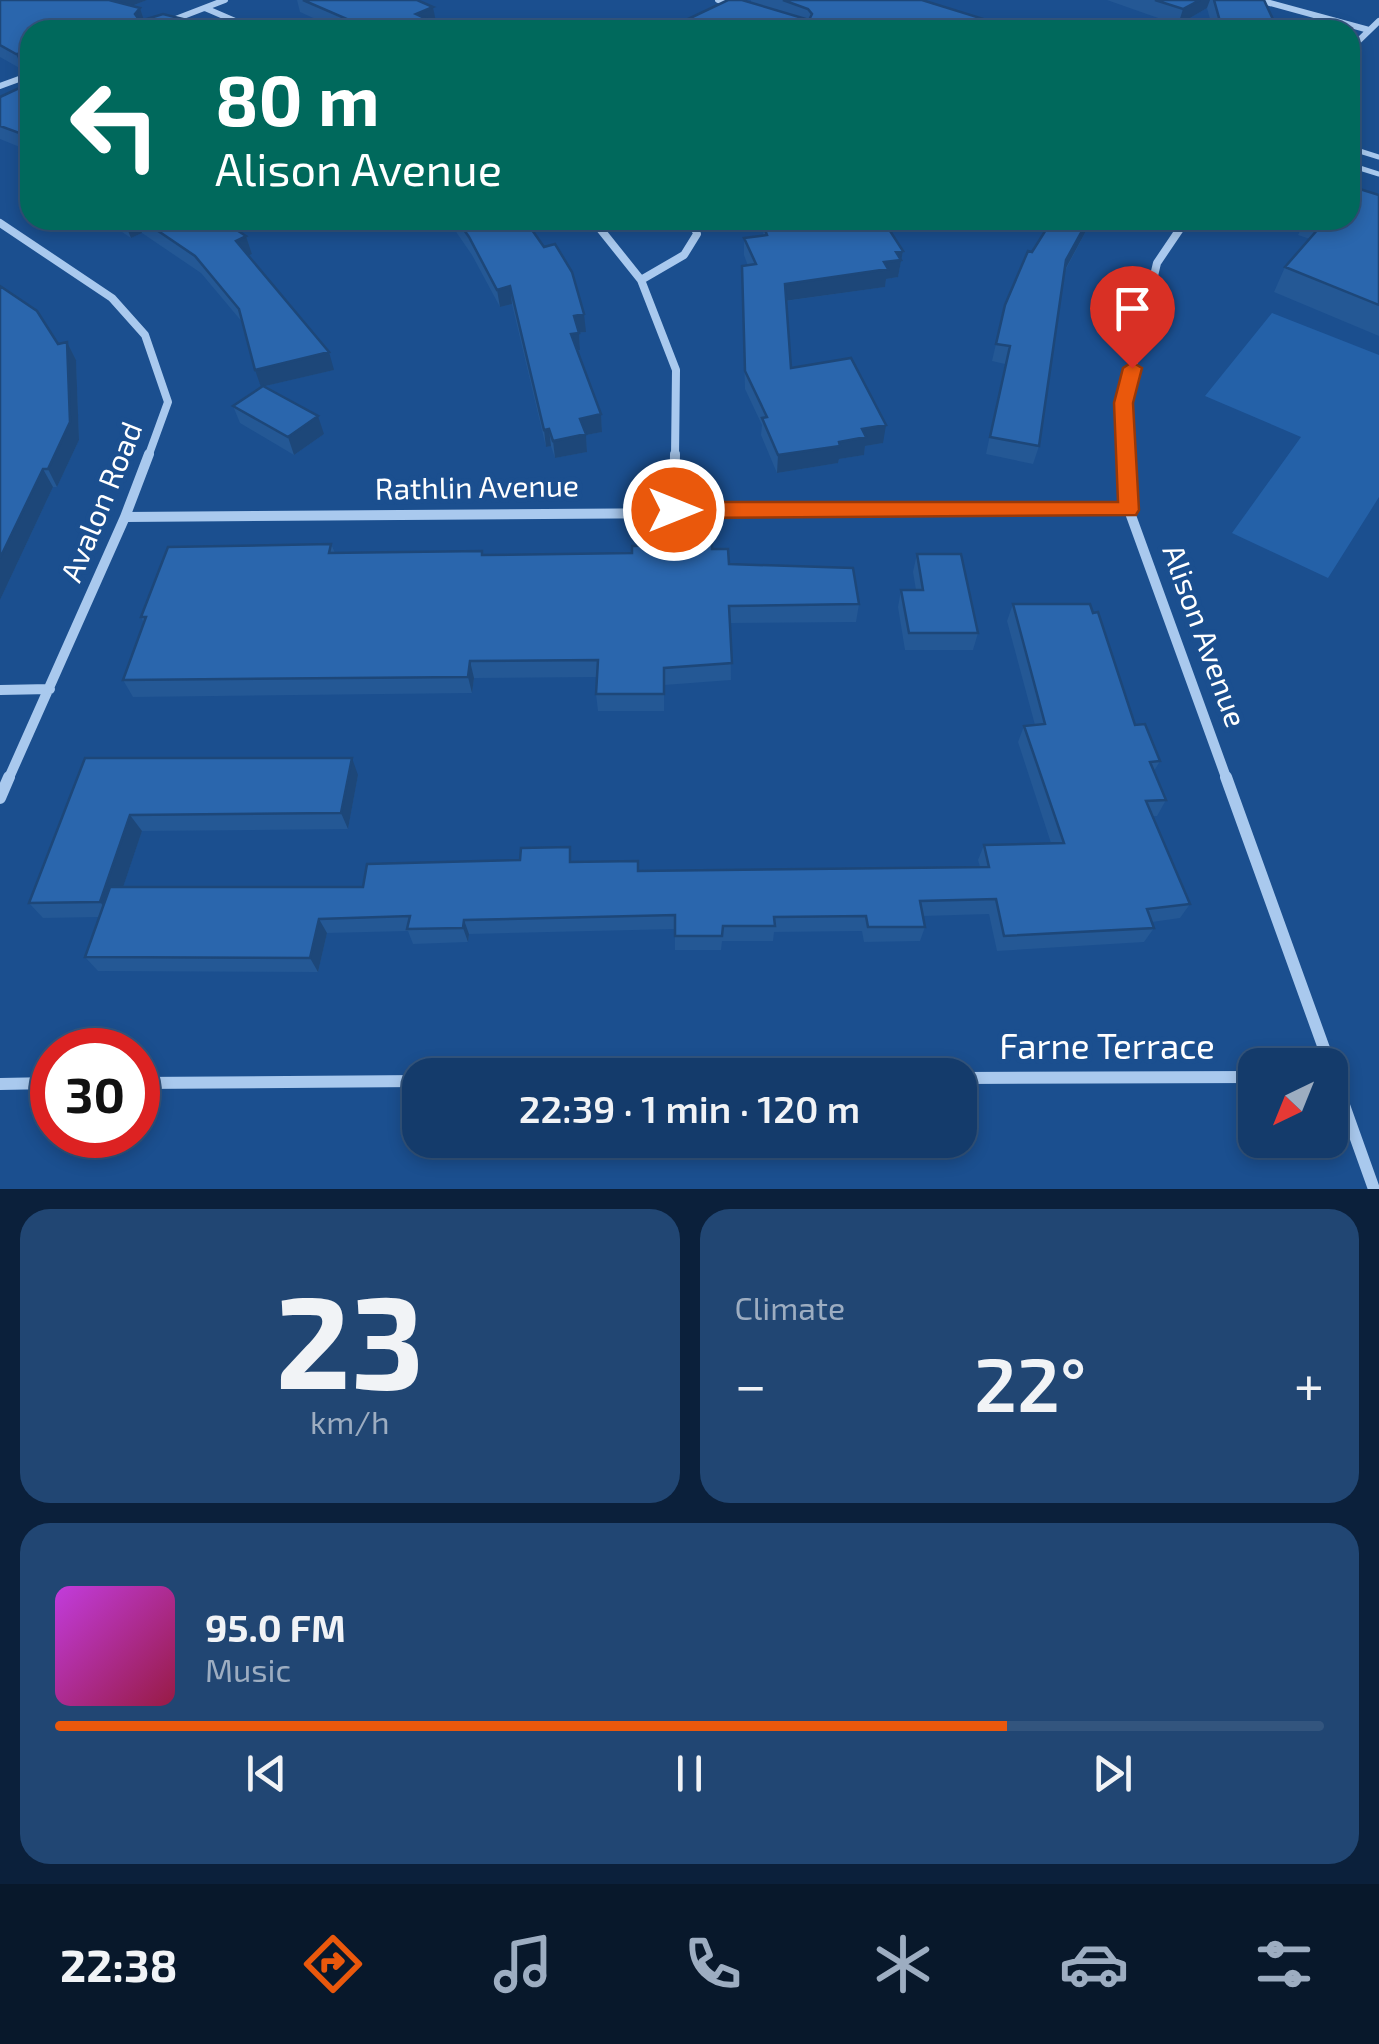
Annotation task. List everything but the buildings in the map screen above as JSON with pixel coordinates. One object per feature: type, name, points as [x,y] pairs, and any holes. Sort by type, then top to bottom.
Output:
[{"type":"street","points":[[173,20],[225,0]]},
{"type":"street","points":[[718,0],[752,12]]},
{"type":"street","points":[[1259,0],[1332,20]]},
{"type":"street","points":[[205,8],[233,20]]},
{"type":"street","points":[[1360,39],[1379,20]]},
{"type":"street","points":[[1360,28],[1369,30]]},
{"type":"street","name":"Avalon Road","points":[[0,223],[112,298],[145,335],[168,402],[125,517],[0,798]]},
{"type":"street","points":[[602,230],[640,280],[676,370],[674,510]]},
{"type":"street","points":[[640,280],[684,256],[696,230]]},
{"type":"street","name":"Alison Avenue","points":[[1179,230],[1157,262],[1124,403],[1129,510],[1323,1048]]},
{"type":"street","points":[[0,240],[16,233]]},
{"type":"street","name":"Rathlin Avenue","points":[[125,517],[674,510],[1129,510]]},
{"type":"street","points":[[0,690],[50,689]]},
{"type":"street","name":"Farne Terrace","points":[[977,1078],[1238,1076]]},
{"type":"street","points":[[160,1083],[402,1081]]},
{"type":"street","points":[[0,1084],[30,1084]]},
{"type":"street","name":"Alison Avenue","points":[[1348,1118],[1374,1189]]},
{"type":"shaded area","points":[[1272,313],[1379,355],[1379,497],[1328,578],[1232,533],[1301,437],[1205,396]]},
{"type":"route","points":[[674,510],[1129,510],[1124,403],[1132,368]]}]
